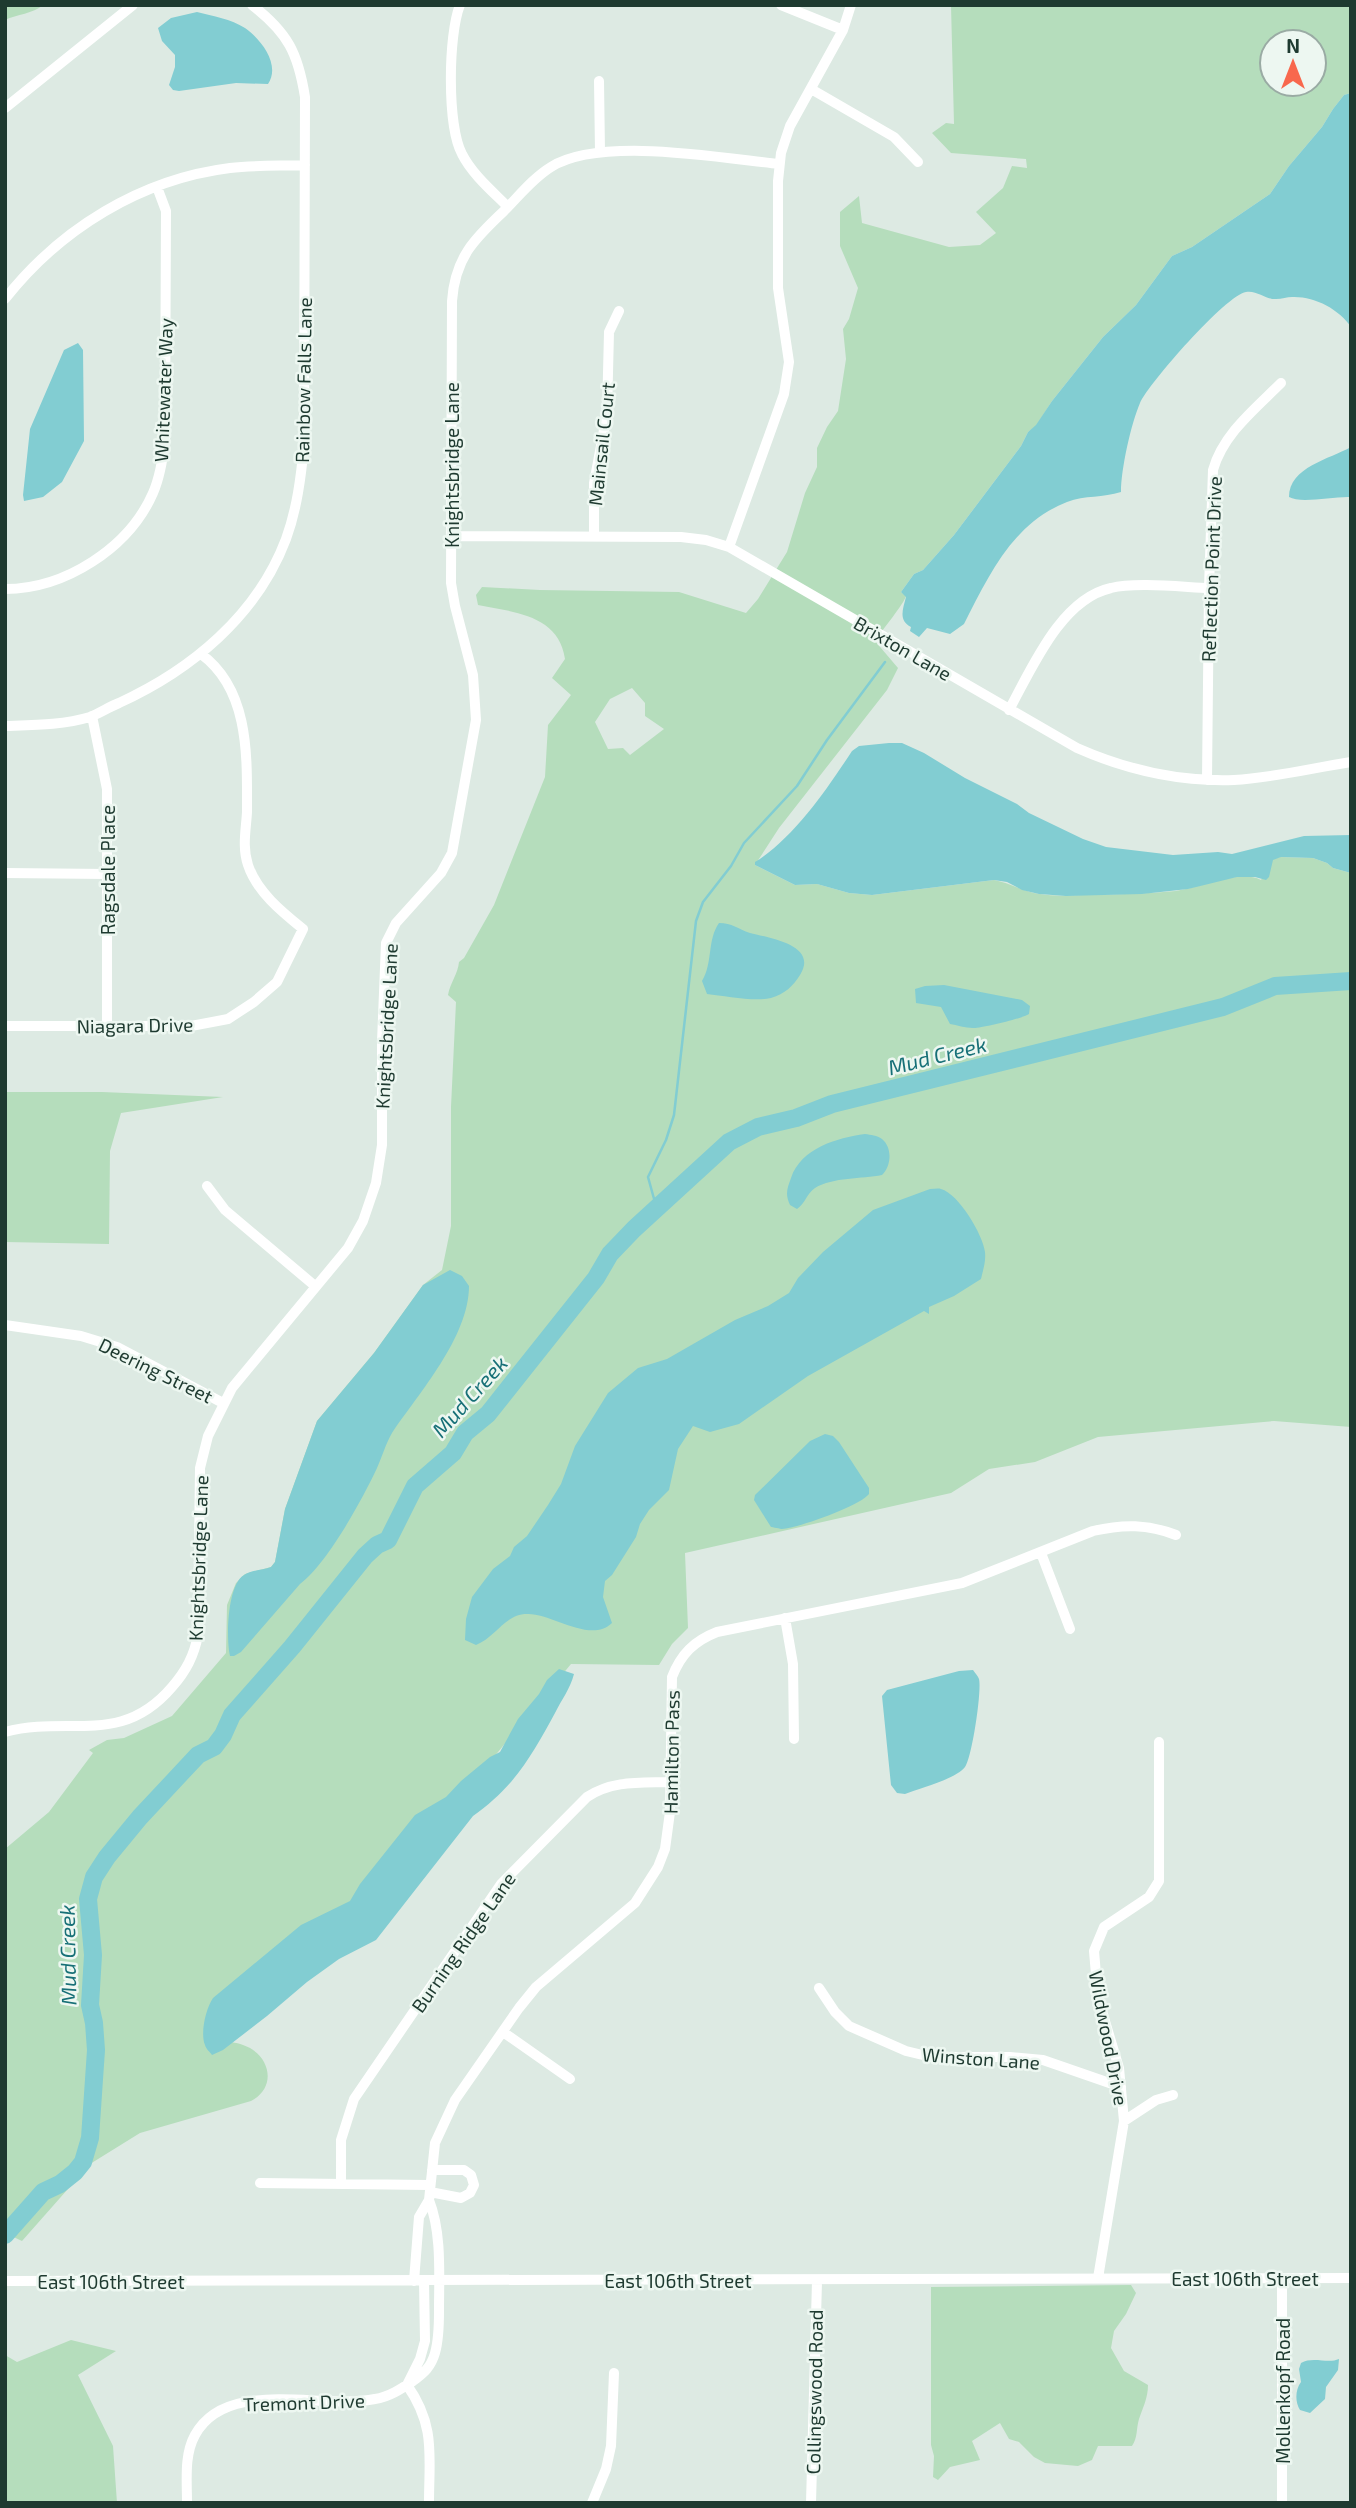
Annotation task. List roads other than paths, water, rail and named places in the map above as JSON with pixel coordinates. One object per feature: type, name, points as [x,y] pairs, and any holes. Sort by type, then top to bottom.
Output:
[{"type":"street","points":[[5,108],[133,5]]},
{"type":"street","name":"Rainbow Falls Lane","points":[[5,726],[70,721],[92,716],[147,691],[183,669],[218,639],[246,607],[268,575],[285,541],[294,513],[304,445],[305,97],[296,55],[283,33],[252,5]]},
{"type":"street","points":[[460,5],[453,28],[453,124],[456,138],[462,155],[472,169],[508,207]]},
{"type":"street","points":[[781,5],[843,30]]},
{"type":"street","points":[[729,547],[784,394],[787,376],[788,353],[778,288],[779,164],[790,126],[843,30],[851,5]]},
{"type":"street","points":[[599,81],[600,152]]},
{"type":"street","points":[[811,89],[894,137],[918,162]]},
{"type":"street","name":"Knightsbridge Lane","points":[[5,1732],[20,1728],[91,1727],[118,1723],[154,1705],[181,1677],[193,1655],[198,1635],[200,1468],[208,1436],[223,1403],[248,1367],[348,1248],[363,1222],[376,1184],[382,1145],[386,943],[396,923],[441,873],[452,853],[476,711],[473,675],[452,590],[454,280],[467,250],[551,166],[579,155],[600,152],[682,152],[779,164]]},
{"type":"street","points":[[5,299],[39,261],[74,232],[115,206],[157,187],[187,176],[229,168],[305,165]]},
{"type":"street","name":"Whitewater Way","points":[[5,589],[43,584],[72,573],[99,557],[124,536],[144,511],[153,492],[165,440],[166,211],[157,187]]},
{"type":"street","name":"Mainsail Court","points":[[594,537],[594,483],[607,414],[609,332],[619,311]]},
{"type":"street","name":"Reflection Point Drive","points":[[1207,780],[1211,486],[1216,459],[1234,430],[1281,383]]},
{"type":"street","name":"Brixton Lane","points":[[451,536],[681,537],[706,540],[729,547],[1077,748],[1103,759],[1156,774],[1207,780],[1236,780],[1351,762]]},
{"type":"street","points":[[1009,710],[1062,620],[1076,605],[1089,597],[1110,588],[1124,586],[1209,588]]},
{"type":"street","name":"Niagara Drive","points":[[5,1026],[191,1026],[228,1019],[254,1002],[277,982],[303,929],[257,885],[248,865],[244,842],[247,814],[244,727],[228,684],[216,665],[201,654]]},
{"type":"street","name":"Ragsdale Place","points":[[92,716],[107,789],[107,1026]]},
{"type":"street","points":[[5,873],[108,874]]},
{"type":"street","points":[[207,1186],[225,1210],[315,1286]]},
{"type":"street","name":"Deering Street","points":[[5,1325],[81,1336],[117,1347],[223,1403]]},
{"type":"street","name":"Hamilton Pass","points":[[419,2281],[419,2217],[430,2192],[435,2143],[447,2113],[536,1987],[635,1903],[649,1884],[665,1849],[670,1820],[672,1677],[678,1662],[694,1644],[709,1635],[962,1583],[1093,1531],[1121,1525],[1159,1528],[1177,1535]]},
{"type":"street","points":[[1041,1553],[1070,1629]]},
{"type":"street","points":[[785,1618],[793,1664],[794,1738]]},
{"type":"street","name":"Wildwood Drive","points":[[1098,2278],[1124,2121],[1114,2046],[1098,1998],[1094,1951],[1104,1927],[1149,1897],[1159,1881],[1159,1742]]},
{"type":"street","name":"Burning Ridge Lane","points":[[341,2183],[341,2140],[354,2099],[501,1884],[580,1804],[599,1789],[626,1783],[670,1783]]},
{"type":"street","name":"Winston Lane","points":[[820,1988],[835,2012],[849,2026],[874,2039],[918,2055],[1043,2060],[1121,2087]]},
{"type":"street","points":[[503,2032],[570,2079]]},
{"type":"street","points":[[1124,2121],[1156,2100],[1173,2095]]},
{"type":"street","points":[[260,2183],[341,2183],[430,2192],[461,2198],[470,2193],[474,2185],[471,2175],[464,2170],[432,2170]]},
{"type":"street","name":"Hamilton Pass","points":[[430,2192],[436,2217],[439,2280]]},
{"type":"street","name":"Mollenkopf Road","points":[[1282,2278],[1282,2503]]},
{"type":"street","name":"East 106th Street","points":[[5,2281],[1351,2278]]},
{"type":"street","name":"Tremont Drive","points":[[187,2503],[190,2447],[201,2426],[219,2410],[244,2402],[372,2400],[407,2385],[425,2372],[435,2353],[439,2334],[439,2280]]},
{"type":"street","points":[[419,2281],[425,2341],[420,2359],[407,2385],[417,2399],[428,2425],[429,2503]]},
{"type":"street","name":"Collingswood Road","points":[[811,2503],[817,2281]]},
{"type":"street","points":[[592,2503],[606,2469],[611,2446],[614,2373]]},
{"type":"water","points":[[197,12],[234,22],[257,39],[271,61],[268,84],[236,83],[173,90],[169,85],[175,67],[175,55],[162,41],[158,28],[171,18]]},
{"type":"water","points":[[1351,93],[1351,327],[1333,309],[1317,301],[1300,297],[1272,299],[1254,292],[1246,292],[1236,297],[1189,341],[1140,403],[1127,447],[1121,492],[1067,502],[1032,523],[1017,537],[993,569],[964,624],[950,634],[927,628],[919,637],[910,631],[911,627],[903,618],[906,597],[901,592],[914,574],[923,570],[954,535],[1021,446],[1028,432],[1103,337],[1136,305],[1172,256],[1192,247],[1270,194],[1344,95]]},
{"type":"water","points":[[78,343],[83,350],[84,441],[62,482],[43,497],[24,501],[30,429],[64,350]]},
{"type":"water","points":[[1351,447],[1351,497],[1301,500],[1289,497],[1291,487],[1303,471]]},
{"type":"water","points":[[902,743],[924,753],[1029,813],[1106,847],[1173,855],[1218,852],[1232,854],[1304,836],[1351,835],[1351,873],[1313,858],[1281,857],[1273,860],[1266,880],[1237,877],[1188,889],[1142,894],[1039,894],[994,880],[872,895],[849,893],[817,884],[795,885],[755,865],[755,862],[783,840],[809,812],[852,751],[859,746]]},
{"type":"water","points":[[719,923],[779,941],[798,950],[803,956],[804,965],[800,975],[784,992],[771,998],[748,999],[707,994],[702,981]]},
{"type":"water","points":[[944,985],[1022,1000],[1030,1006],[1029,1014],[977,1028],[950,1024],[941,1007],[916,1003],[915,989]]},
{"type":"water","points":[[865,1134],[880,1138],[888,1147],[889,1162],[882,1175],[822,1184],[812,1190],[797,1209],[790,1205],[788,1185],[803,1159],[821,1146]]},
{"type":"water","points":[[930,1189],[948,1192],[975,1226],[985,1252],[981,1279],[954,1296],[929,1307],[929,1314],[924,1311],[808,1376],[739,1424],[710,1432],[693,1426],[678,1449],[669,1490],[649,1510],[636,1537],[612,1575],[605,1581],[603,1597],[612,1623],[603,1629],[582,1629],[527,1614],[506,1622],[476,1645],[465,1640],[466,1619],[472,1597],[493,1569],[510,1556],[514,1547],[527,1536],[548,1505],[561,1484],[575,1446],[608,1393],[638,1368],[667,1359],[789,1293],[798,1278],[823,1252],[873,1210]]},
{"type":"water","points":[[450,1270],[462,1276],[469,1286],[461,1325],[441,1364],[392,1433],[362,1497],[332,1547],[241,1652],[230,1656],[228,1626],[234,1589],[244,1575],[271,1567],[275,1562],[285,1509],[317,1421],[374,1353],[423,1285]]},
{"type":"water","points":[[825,1434],[833,1436],[839,1442],[869,1488],[869,1494],[842,1510],[814,1521],[790,1528],[771,1527],[754,1500],[755,1495],[810,1441]]},
{"type":"water","points":[[559,1669],[574,1674],[566,1694],[529,1757],[500,1794],[473,1816],[376,1940],[339,1959],[223,2050],[212,2055],[204,2040],[203,2027],[213,1998],[301,1925],[350,1901],[360,1884],[415,1815],[446,1797],[461,1781],[500,1752],[518,1719],[547,1680]]},
{"type":"water","points":[[973,1670],[979,1679],[979,1696],[973,1738],[965,1767],[937,1783],[905,1794],[897,1793],[891,1785],[882,1696],[887,1690],[959,1671]]},
{"type":"water","points":[[1339,2359],[1338,2370],[1326,2387],[1325,2399],[1310,2413],[1300,2410],[1296,2396],[1301,2382],[1301,2363]]},
{"type":"waterway","points":[[656,1206],[648,1177],[666,1140],[674,1115],[696,921],[703,902],[731,866],[744,843],[797,786],[827,740],[885,662]]},
{"type":"waterway","name":"Mud Creek","points":[[5,2235],[43,2192],[60,2184],[75,2172],[83,2162],[90,2138],[96,2050],[90,2005],[93,1955],[88,1899],[94,1877],[140,1817],[198,1755],[214,1747],[232,1715],[292,1647],[365,1556],[377,1545],[388,1540],[415,1486],[453,1453],[465,1433],[488,1414],[596,1278],[610,1254],[634,1229],[729,1142],[758,1127],[796,1118],[832,1104],[1223,1007],[1275,986],[1351,981]]}]
